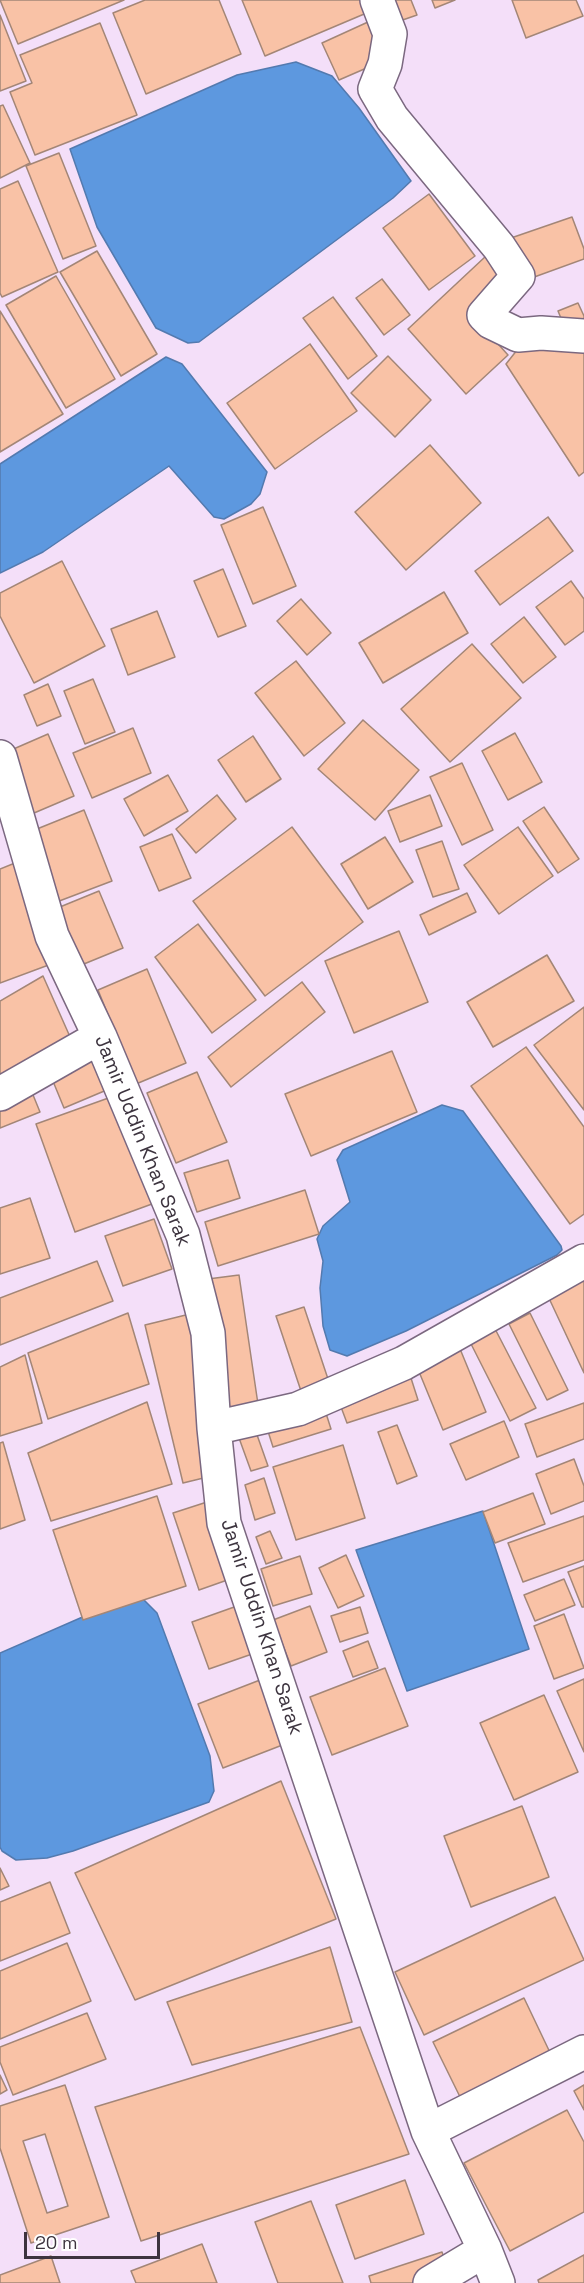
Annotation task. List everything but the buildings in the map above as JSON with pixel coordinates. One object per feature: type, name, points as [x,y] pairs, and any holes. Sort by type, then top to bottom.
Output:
[{"type":"street","points":[[377,0],[390,34],[385,64],[375,89],[392,118],[499,247],[518,276],[484,315],[491,322],[518,335],[542,333],[584,336]]},
{"type":"street","name":"Jamir Uddin Khan Sarak","points":[[0,757],[52,936],[100,1038],[183,1235],[208,1333],[214,1428],[224,1523],[428,2131],[485,2250],[498,2283]]},
{"type":"street","points":[[0,1094],[100,1038]]},
{"type":"street","points":[[214,1428],[298,1408],[404,1363],[584,1261]]},
{"type":"street","points":[[428,2131],[584,2052]]},
{"type":"street","points":[[430,2283],[485,2250]]},
{"type":"water","points":[[296,62],[332,76],[359,108],[411,181],[393,198],[199,342],[188,343],[156,328],[97,227],[70,149],[237,75]]},
{"type":"water","points":[[166,357],[182,364],[267,472],[260,494],[251,504],[224,519],[214,517],[169,466],[43,552],[0,573],[0,464]]},
{"type":"water","points":[[442,1105],[463,1111],[562,1250],[557,1255],[406,1331],[347,1356],[330,1350],[323,1326],[320,1288],[323,1261],[317,1239],[323,1226],[350,1202],[337,1160],[343,1150]]},
{"type":"water","points":[[483,1511],[529,1649],[407,1691],[356,1550]]},
{"type":"water","points":[[126,1598],[144,1600],[157,1613],[210,1756],[214,1791],[209,1802],[73,1851],[47,1858],[16,1860],[2,1851],[0,1847],[0,1653]]}]
